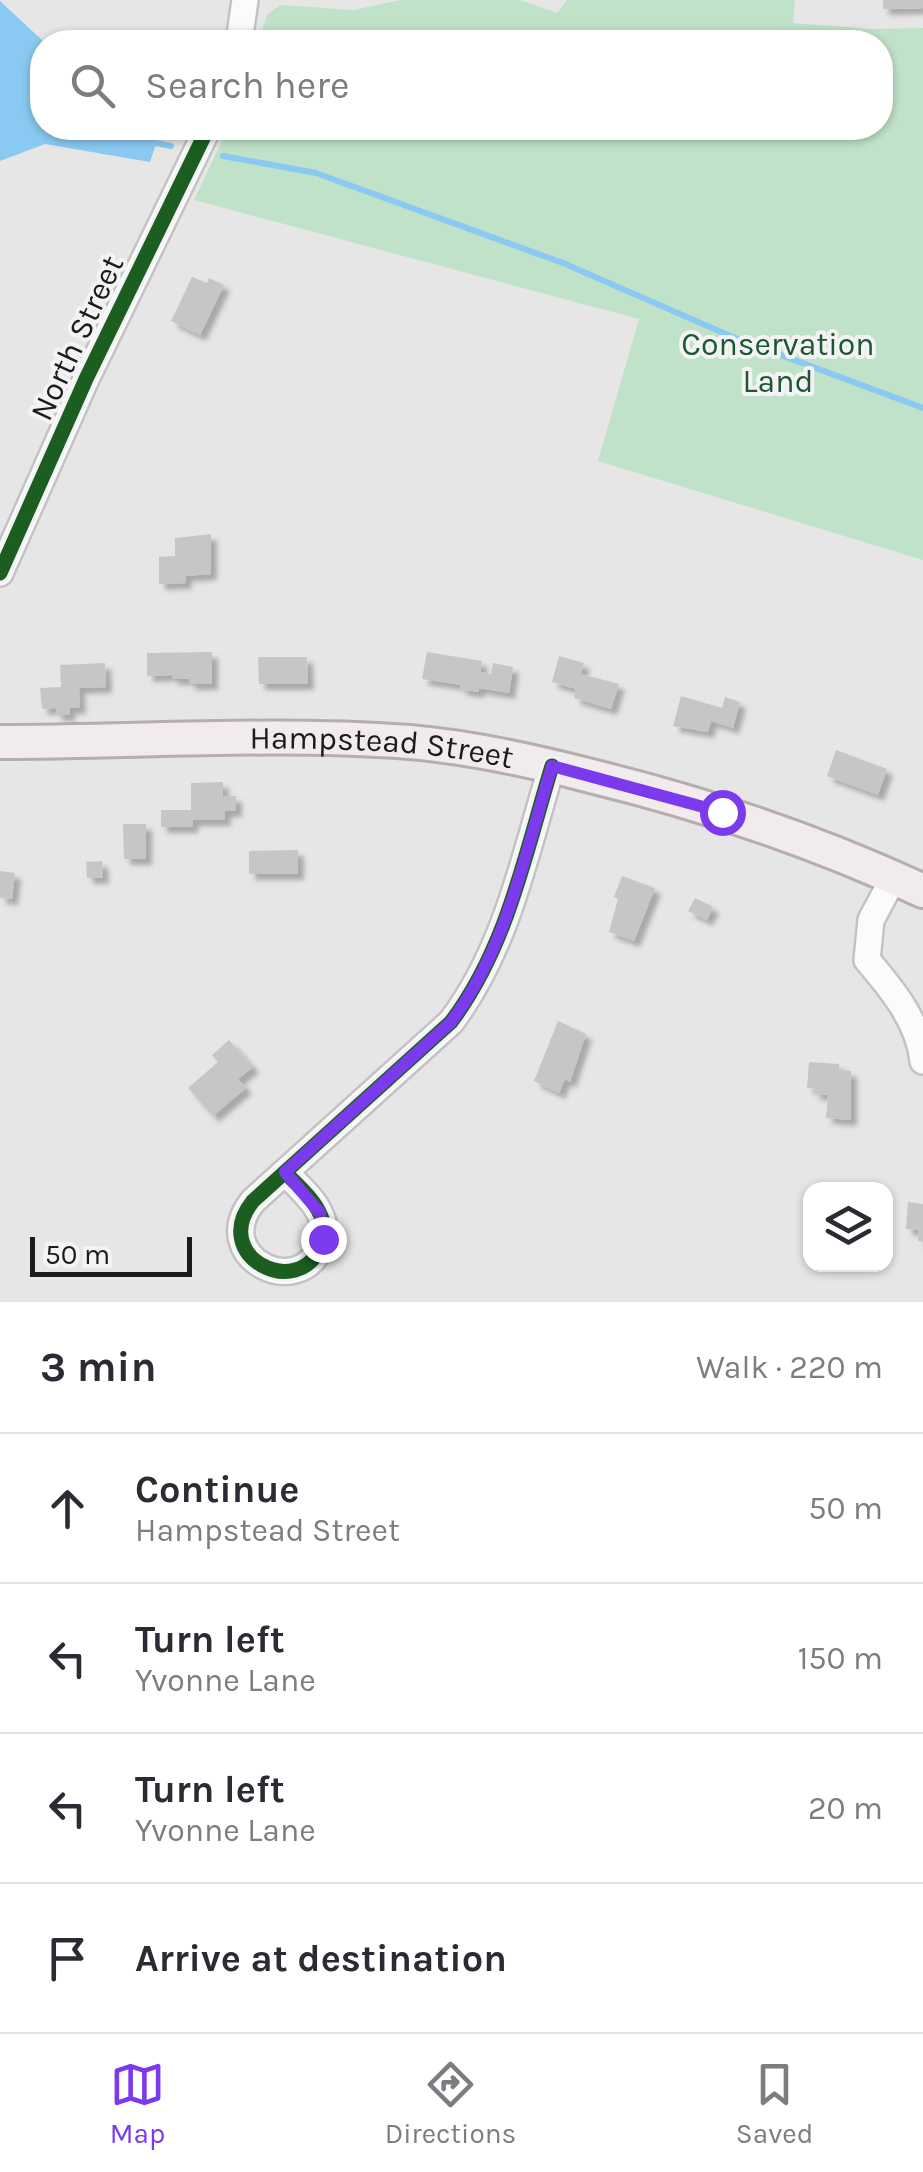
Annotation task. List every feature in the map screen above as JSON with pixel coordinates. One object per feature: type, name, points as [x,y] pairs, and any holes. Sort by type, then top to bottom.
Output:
[{"type":"main road","name":"Hampstead Street","points":[[0,742],[230,736],[410,742],[498,754],[722,812],[908,884]]},
{"type":"street","points":[[241,30],[245,0]]},
{"type":"street","name":"North Street","points":[[0,573],[86,379],[202,140]]},
{"type":"street","points":[[285,1172],[451,1022],[480,982],[500,936],[552,766]]},
{"type":"street","points":[[908,884],[871,920],[867,960],[893,991],[921,1041],[923,1061]]},
{"type":"green space","name":"Conservation Land","points":[[401,0],[520,0],[557,13],[567,0],[795,0],[793,23],[923,28],[923,560],[598,461],[639,319],[194,200],[222,140],[893,140],[893,30],[262,30],[267,15],[280,5],[353,10]]},
{"type":"water","points":[[0,1],[31,30],[30,140],[152,140],[156,144],[150,162],[45,144],[0,161]]},
{"type":"building","points":[[883,0],[923,0],[923,8],[883,9]]},
{"type":"building","points":[[192,277],[207,283],[209,278],[224,285],[200,335],[171,321]]},
{"type":"building","points":[[211,534],[211,574],[185,576],[186,583],[159,584],[159,557],[175,556],[175,538]]},
{"type":"building","points":[[212,652],[212,684],[189,684],[189,679],[172,679],[172,675],[147,676],[147,653]]},
{"type":"building","points":[[427,652],[482,661],[480,672],[491,674],[493,663],[513,667],[509,693],[460,689],[461,685],[422,679]]},
{"type":"building","points":[[559,656],[584,663],[581,674],[619,684],[611,709],[574,698],[576,689],[552,682]]},
{"type":"building","points":[[258,657],[307,657],[308,684],[259,684]]},
{"type":"building","points":[[105,663],[106,687],[79,688],[80,708],[69,708],[70,715],[56,715],[56,708],[42,709],[40,688],[61,687],[60,665]]},
{"type":"building","points":[[681,696],[722,708],[725,697],[740,702],[733,728],[711,721],[708,732],[673,726]]},
{"type":"building","points":[[836,750],[887,769],[878,795],[827,776]]},
{"type":"building","points":[[223,782],[223,796],[236,796],[236,811],[225,811],[225,820],[193,820],[192,827],[161,827],[161,810],[191,810],[191,783]]},
{"type":"building","points":[[123,824],[146,824],[146,859],[124,859]]},
{"type":"building","points":[[298,850],[298,874],[249,874],[249,851]]},
{"type":"building","points":[[102,861],[103,878],[87,878],[86,862]]},
{"type":"building","points":[[0,871],[15,873],[12,899],[0,898]]},
{"type":"building","points":[[622,876],[655,888],[634,941],[609,932],[618,899],[614,897]]},
{"type":"building","points":[[695,898],[713,907],[707,920],[688,911]]},
{"type":"building","points":[[558,1021],[586,1034],[570,1082],[565,1079],[559,1093],[534,1081]]},
{"type":"building","points":[[229,1040],[253,1067],[238,1079],[246,1088],[213,1116],[188,1088],[218,1062],[212,1055]]},
{"type":"building","points":[[809,1062],[839,1064],[839,1070],[851,1071],[851,1120],[826,1118],[828,1095],[814,1094],[815,1088],[807,1088]]},
{"type":"building","points":[[908,1202],[923,1204],[923,1242],[918,1241],[919,1230],[906,1229]]},
{"type":"waterway","points":[[151,142],[171,146]]},
{"type":"waterway","points":[[223,156],[316,173],[563,263],[735,338],[923,408]]},
{"type":"cycle path","points":[[0,573],[86,379],[202,140]]},
{"type":"cycle path","points":[[285,1172],[290,1177],[309,1197],[317,1208],[324,1233],[310,1262],[295,1270],[278,1271],[249,1255],[242,1240],[242,1221],[253,1201],[451,1022],[487,963],[500,932],[552,766]]},
{"type":"route","points":[[323,1239],[320,1213],[285,1172],[451,1022],[480,982],[500,936],[552,766],[722,812]]}]
